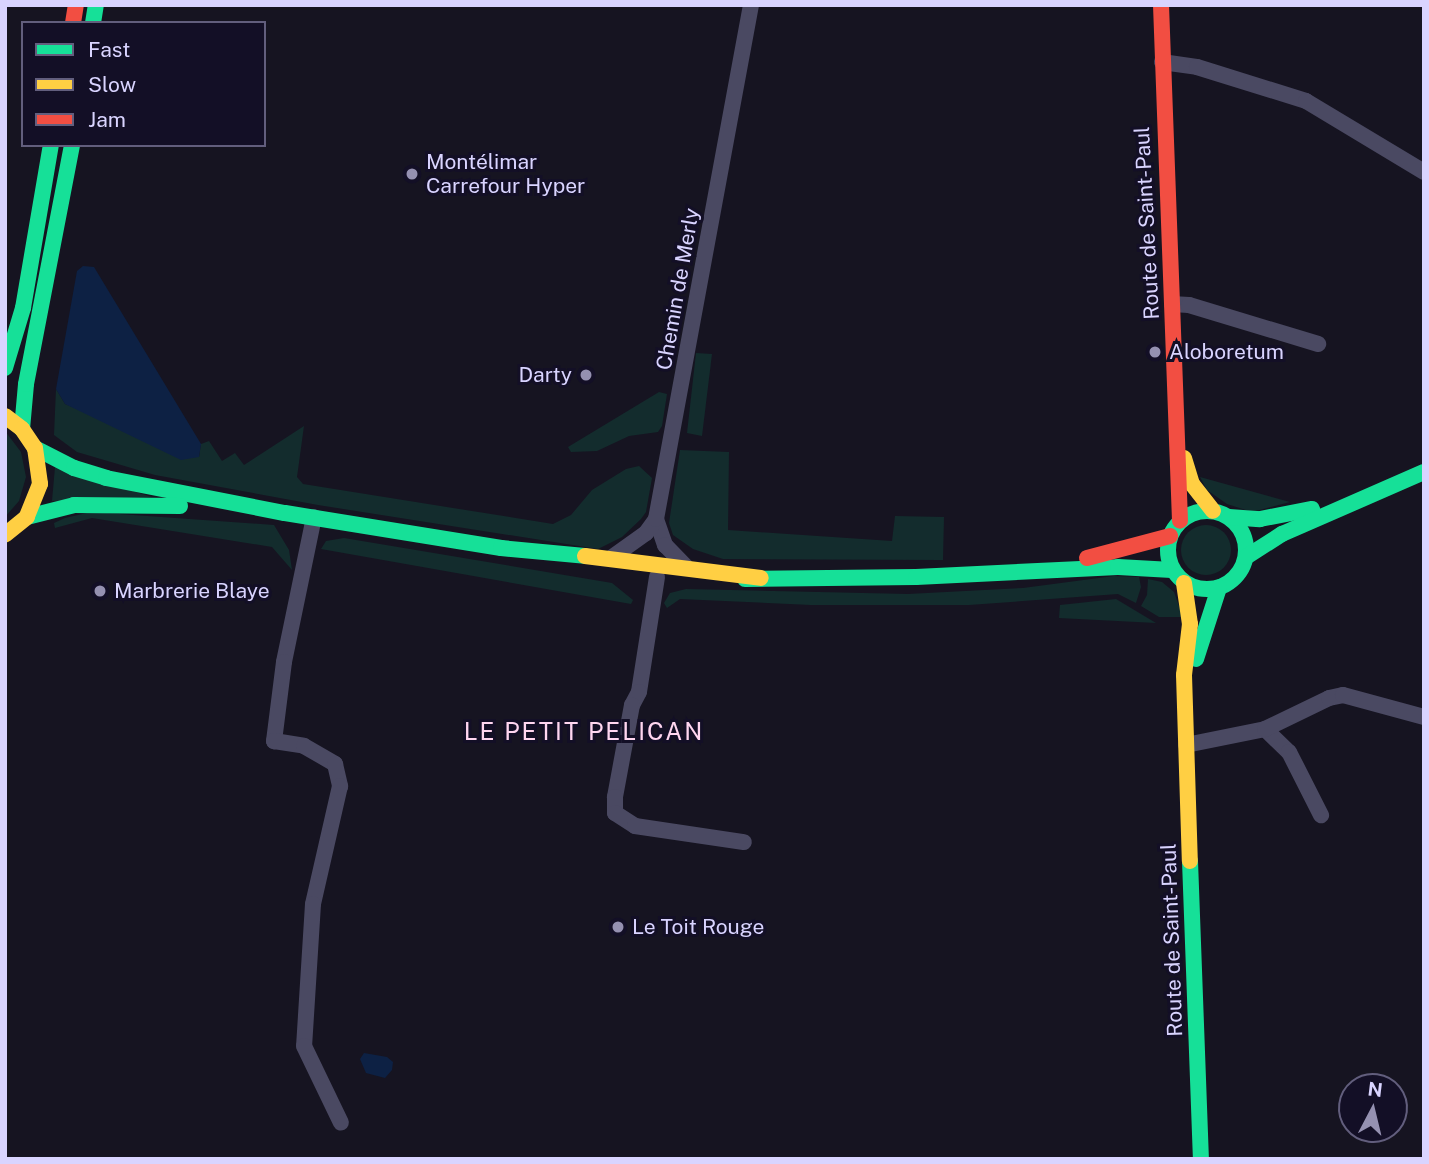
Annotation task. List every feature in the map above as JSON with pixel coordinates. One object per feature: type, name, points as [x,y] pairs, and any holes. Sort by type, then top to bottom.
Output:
[{"type":"main road","name":"Route de Saint-Paul","points":[[1161,5],[1180,521]]},
{"type":"main road","points":[[5,368],[23,308],[51,147]]},
{"type":"main road","points":[[22,429],[26,384],[72,147]]},
{"type":"main road","points":[[5,416],[22,429],[35,448],[40,484],[27,517]]},
{"type":"main road","name":"Route de Saint-Paul","points":[[1178,438],[1192,484],[1213,511]]},
{"type":"main road","points":[[35,448],[74,468],[106,478],[285,513],[500,548],[611,558],[761,578]]},
{"type":"main road","points":[[1375,491],[1289,516],[1260,519],[1229,517],[1213,511],[1195,512],[1180,521],[1170,536],[1167,553],[1172,570],[1184,583],[1201,590],[1219,588],[1234,579],[1246,557],[1282,534],[1375,491],[1424,472]]},
{"type":"main road","points":[[5,535],[27,517],[74,506],[112,503],[285,513]]},
{"type":"main road","points":[[1229,517],[1241,530],[1246,557]]},
{"type":"main road","points":[[1043,569],[1170,536]]},
{"type":"main road","points":[[500,548],[580,568],[704,582],[761,578],[916,577],[1118,567],[1172,570]]},
{"type":"main road","name":"Route de Saint-Paul","points":[[1184,583],[1190,624],[1184,675],[1200,1159]]},
{"type":"main road","name":"Route de Saint-Paul","points":[[1185,720],[1194,662],[1219,588]]},
{"type":"street","name":"Chemin de Merly","points":[[656,519],[751,5]]},
{"type":"street","points":[[1161,62],[1197,67],[1306,101],[1424,172]]},
{"type":"street","points":[[1172,304],[1189,305],[1318,344]]},
{"type":"street","points":[[314,517],[284,662],[274,741],[304,747],[335,764],[340,786],[313,904],[304,1046],[341,1123]]},
{"type":"street","points":[[611,558],[646,533],[656,519]]},
{"type":"street","points":[[656,519],[665,545],[686,567]]},
{"type":"street","points":[[657,577],[639,692],[632,705],[615,797],[615,813],[635,827],[744,842]]},
{"type":"street","points":[[1186,745],[1265,729],[1329,698],[1343,695],[1424,717]]},
{"type":"street","points":[[1265,729],[1289,752],[1321,815]]},
{"type":"green space","points":[[696,353],[712,354],[702,436],[687,433]]},
{"type":"green space","points":[[56,389],[65,404],[199,457],[201,444],[209,441],[222,461],[235,453],[244,465],[304,426],[297,477],[303,484],[553,524],[571,515],[592,490],[626,469],[639,466],[652,478],[646,512],[622,537],[598,549],[318,505],[155,475],[77,452],[54,435]]},
{"type":"green space","points":[[659,392],[667,394],[662,426],[658,432],[629,436],[597,451],[571,452],[568,447]]},
{"type":"green space","points":[[5,431],[21,452],[26,477],[19,501],[5,517]]},
{"type":"green space","points":[[680,450],[729,452],[728,530],[892,541],[895,516],[944,517],[943,560],[723,559],[693,549],[673,535],[669,523]]},
{"type":"green space","points":[[55,467],[152,497],[52,501]]},
{"type":"green space","points":[[1200,477],[1290,502],[1252,512],[1227,504],[1207,490]]},
{"type":"green space","points":[[91,512],[274,525],[289,550],[292,570],[272,547],[92,518],[55,528],[54,523],[65,518]]},
{"type":"green space","points":[[1206,525],[1224,532],[1231,550],[1224,568],[1206,575],[1188,568],[1181,550],[1188,532]]},
{"type":"green space","points":[[344,538],[612,583],[633,600],[631,604],[321,549],[326,541]]},
{"type":"green space","points":[[1114,576],[1139,577],[1141,587],[1136,603],[1118,594],[969,605],[811,605],[680,599],[667,608],[664,603],[670,593],[686,589],[908,594],[1023,588]]},
{"type":"green space","points":[[1148,579],[1162,582],[1174,592],[1183,617],[1159,617],[1141,606],[1147,595]]},
{"type":"green space","points":[[1116,599],[1156,623],[1059,618],[1060,605]]},
{"type":"water","points":[[83,266],[94,267],[201,444],[199,457],[181,460],[65,404],[56,389],[77,271]]},
{"type":"water","points":[[364,1053],[387,1057],[393,1062],[392,1070],[385,1078],[366,1073],[360,1059]]},
{"type":"traffic: fast","points":[[93,21],[96,5]]},
{"type":"traffic: fast","points":[[5,368],[23,308],[51,147]]},
{"type":"traffic: fast","points":[[22,429],[26,384],[72,147]]},
{"type":"traffic: fast","points":[[35,448],[74,468],[106,478],[285,513],[501,548],[585,556]]},
{"type":"traffic: fast","points":[[1246,557],[1282,534],[1424,472]]},
{"type":"traffic: fast","points":[[27,517],[74,505],[180,506]]},
{"type":"traffic: fast","points":[[1229,517],[1260,519],[1312,509]]},
{"type":"traffic: fast","points":[[1207,511],[1222,514],[1235,522],[1243,535],[1246,550],[1243,565],[1235,578],[1222,586],[1207,589],[1192,586],[1179,578],[1171,565],[1168,550],[1171,535],[1179,522],[1192,514],[1207,511]]},
{"type":"traffic: fast","points":[[745,579],[916,577],[1118,567],[1172,570]]},
{"type":"traffic: fast","points":[[1196,659],[1219,588]]},
{"type":"traffic: fast","points":[[1190,861],[1201,1159]]},
{"type":"traffic: slow","points":[[5,416],[22,429],[35,448],[40,484],[27,517],[5,535]]},
{"type":"traffic: slow","points":[[1184,458],[1192,484],[1213,511]]},
{"type":"traffic: slow","points":[[585,556],[761,578]]},
{"type":"traffic: slow","points":[[1184,583],[1190,624],[1184,675],[1190,861]]},
{"type":"traffic: jam","points":[[73,21],[76,5]]},
{"type":"traffic: jam","points":[[1161,5],[1180,521]]},
{"type":"traffic: jam","points":[[1087,558],[1170,536]]},
{"type":"place","name":"Montélimar Carrefour Hyper","points":[[412,174]]},
{"type":"place","name":"Aloboretum","points":[[1155,352]]},
{"type":"place","name":"Darty","points":[[586,375]]},
{"type":"place","name":"Marbrerie Blaye","points":[[100,591]]},
{"type":"place","name":"Le Toit Rouge","points":[[618,927]]},
{"type":"district","name":"LE PETIT PELICAN","points":[[584,732]]}]
